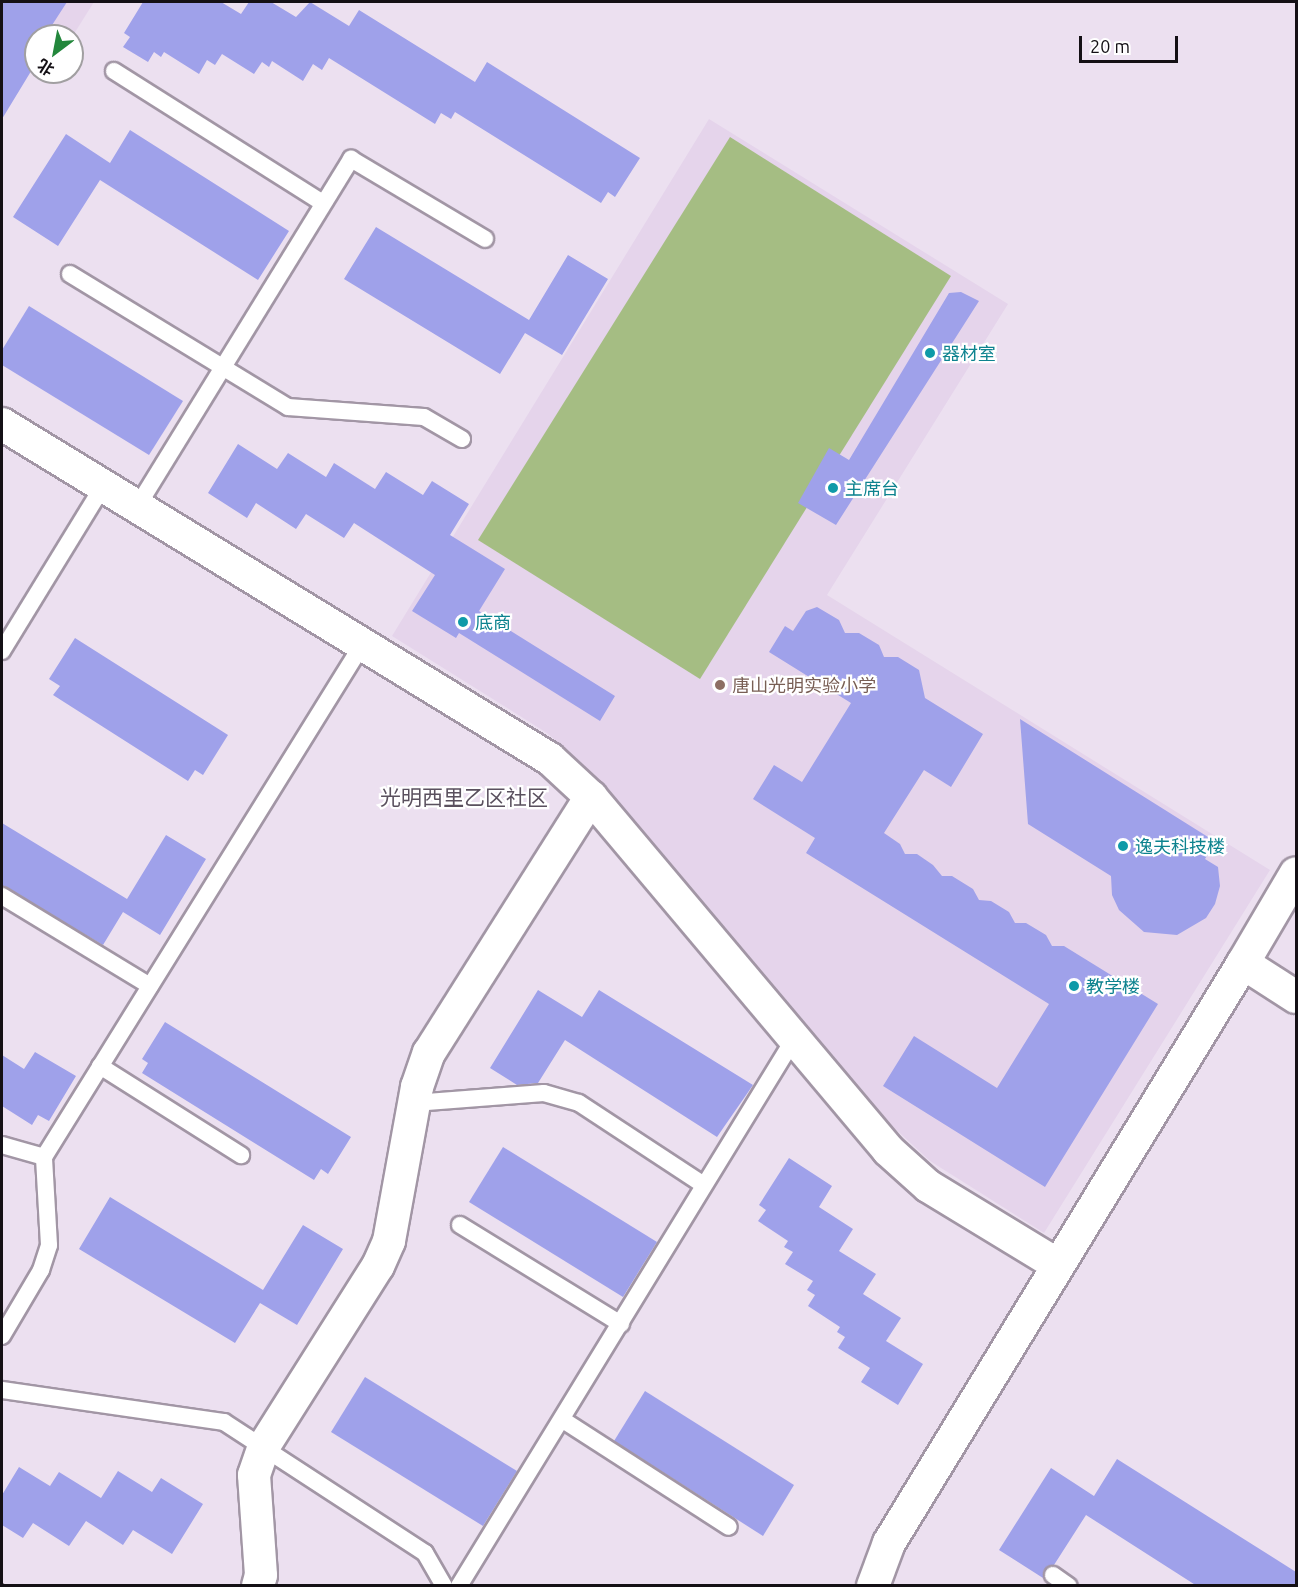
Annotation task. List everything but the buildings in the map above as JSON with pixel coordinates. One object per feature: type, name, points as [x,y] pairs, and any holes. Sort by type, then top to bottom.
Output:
[{"type":"street","points":[[2,424],[550,759],[591,797],[888,1150],[928,1186],[1058,1265]]},
{"type":"street","points":[[258,1586],[261,1575],[254,1475],[264,1446],[378,1266],[388,1241],[414,1103],[429,1053],[591,797]]},
{"type":"street","points":[[873,1586],[889,1542],[1296,873]]},
{"type":"street","points":[[1243,963],[1296,997]]},
{"type":"lane","points":[[114,71],[323,203]]},
{"type":"lane","points":[[138,507],[351,159],[485,240]]},
{"type":"lane","points":[[69,274],[221,368],[288,406],[424,417],[462,439]]},
{"type":"lane","points":[[2,651],[103,486]]},
{"type":"lane","points":[[2,1336],[41,1270],[49,1245],[44,1156],[362,645]]},
{"type":"lane","points":[[2,896],[150,986]]},
{"type":"lane","points":[[459,1586],[563,1420],[794,1039]]},
{"type":"lane","points":[[100,1066],[241,1155]]},
{"type":"lane","points":[[414,1103],[544,1093],[579,1103],[704,1185]]},
{"type":"lane","points":[[2,1145],[44,1156]]},
{"type":"lane","points":[[460,1225],[621,1324]]},
{"type":"lane","points":[[2,1390],[224,1422],[425,1553],[444,1586]]},
{"type":"lane","points":[[563,1420],[729,1527]]},
{"type":"lane","points":[[1053,1575],[1069,1586]]},
{"type":"shaded area","points":[[2,2],[94,2],[80,24],[27,24],[2,8]]},
{"type":"shaded area","name":"唐山光明实验小学","points":[[709,119],[1008,304],[827,595],[1270,870],[1044,1233],[930,1161],[890,1124],[580,762],[547,733],[392,636]]},
{"type":"green space","points":[[730,137],[951,276],[700,679],[478,540]]},
{"type":"place","name":"器材室","points":[[930,353]]},
{"type":"place","name":"主席台","points":[[833,488]]},
{"type":"place","name":"底商","points":[[463,622]]},
{"type":"place","name":"唐山光明实验小学","points":[[720,685]]},
{"type":"place","name":"逸夫科技楼","points":[[1123,846]]},
{"type":"place","name":"教学楼","points":[[1074,986]]},
{"type":"district","name":"光明西里乙区社区","points":[[464,797]]}]
